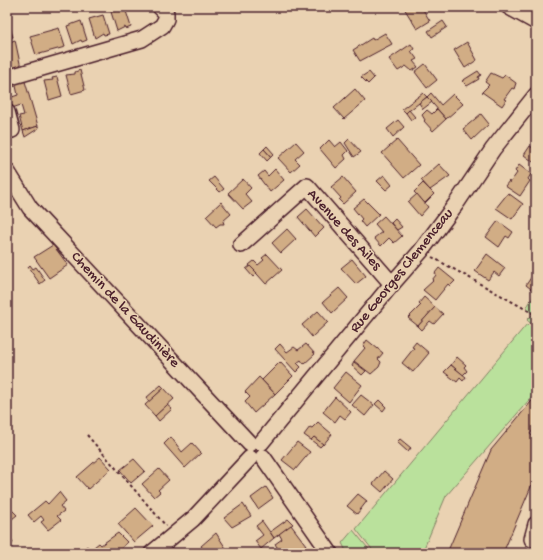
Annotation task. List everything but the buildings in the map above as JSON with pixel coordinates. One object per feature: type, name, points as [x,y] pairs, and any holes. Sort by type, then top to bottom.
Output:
[{"type":"street","points":[[511,7],[536,14]]},
{"type":"street","points":[[511,7],[536,22]]},
{"type":"street","points":[[7,78],[142,39],[162,26],[166,19],[163,10]]},
{"type":"street","name":"Rue Georges Clemenceau","points":[[152,553],[192,519],[256,451],[392,284],[421,251],[456,204],[493,149],[536,94]]},
{"type":"street","points":[[7,112],[12,130]]},
{"type":"street","name":"Chemin de la Gaudinière","points":[[7,171],[30,208],[256,451],[330,553]]},
{"type":"street","name":"Avenue des Ailes","points":[[241,246],[307,186],[392,284]]},
{"type":"street","points":[[536,524],[532,539],[536,537]]},
{"type":"path","points":[[421,251],[536,315]]},
{"type":"path","points":[[87,435],[174,534]]},
{"type":"green space","points":[[536,293],[536,328],[527,320],[533,314],[526,308]]},
{"type":"green space","points":[[527,324],[536,333],[536,392],[446,496],[422,553],[375,553],[356,529]]},
{"type":"green space","points":[[353,530],[372,553],[347,553],[342,543]]}]
